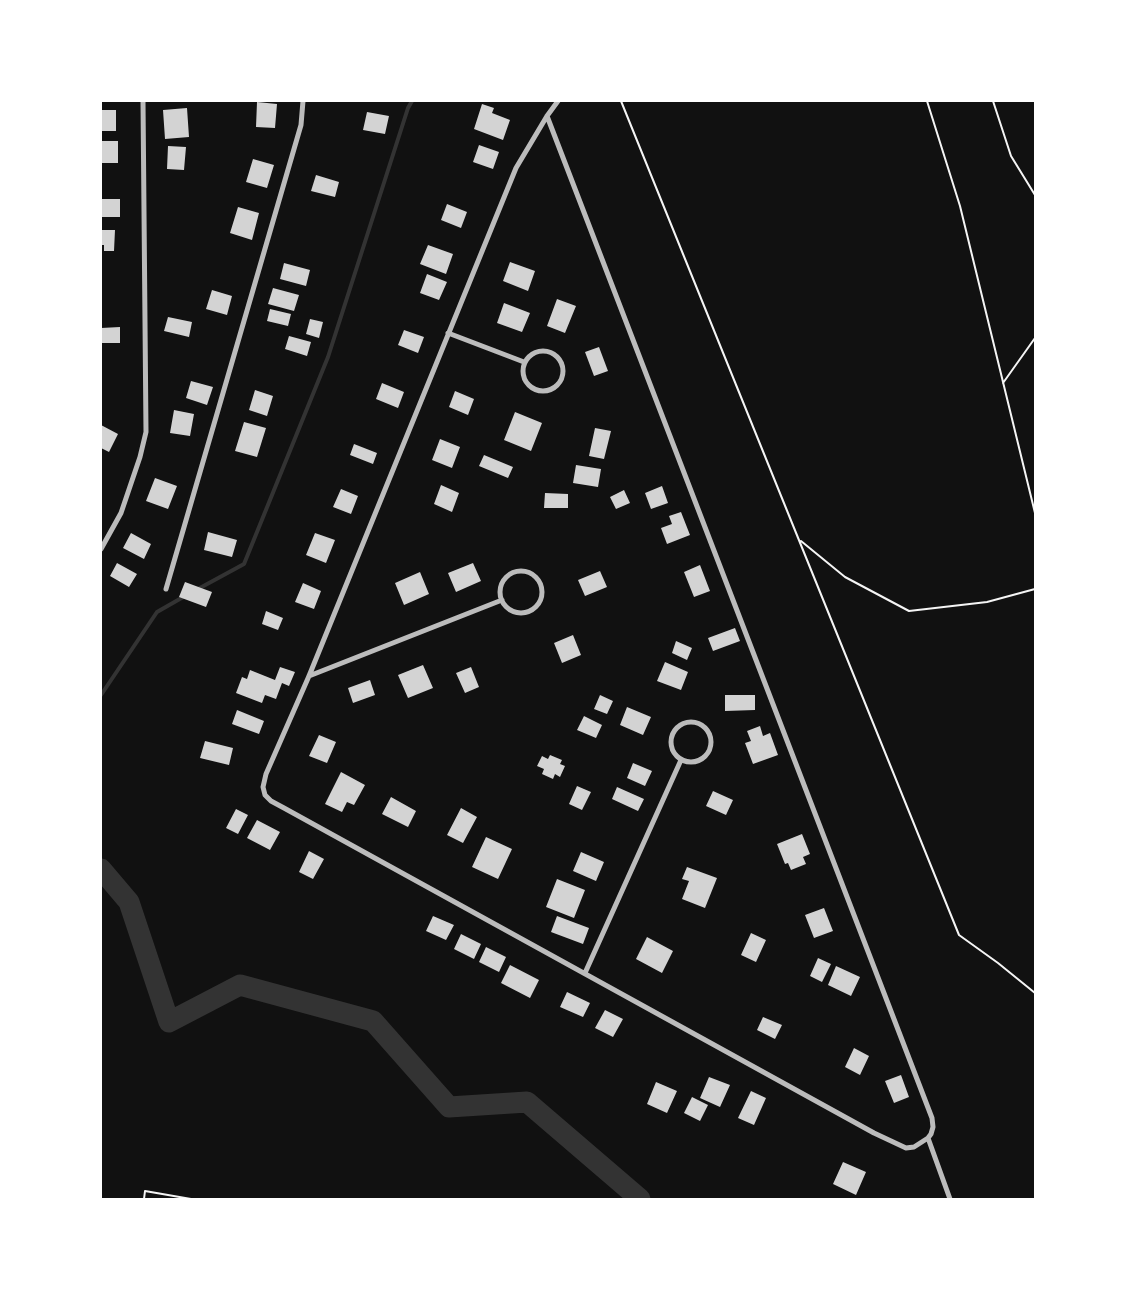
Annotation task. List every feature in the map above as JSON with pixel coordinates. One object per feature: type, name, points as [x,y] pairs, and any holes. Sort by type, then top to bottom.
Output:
[{"type":"street","points":[[101,549],[121,513],[140,458],[146,432],[143,101]]},
{"type":"street","points":[[166,589],[301,125],[303,101]]},
{"type":"street","points":[[547,116],[932,1118],[933,1128],[931,1134],[914,1147],[906,1148],[865,1128],[271,801],[265,795],[263,786],[266,774],[309,676],[516,168],[547,116],[558,101]]},
{"type":"street","points":[[448,333],[524,362]]},
{"type":"street","points":[[547,351],[552,353],[560,360],[562,365],[563,375],[561,380],[549,391],[533,390],[523,378],[522,367],[524,362],[527,357],[536,352],[547,351]]},
{"type":"street","points":[[514,573],[529,573],[540,583],[541,599],[530,611],[519,613],[505,605],[502,600],[501,594],[505,579],[514,573]]},
{"type":"street","points":[[309,676],[502,600]]},
{"type":"street","points":[[684,722],[700,724],[708,731],[710,736],[709,751],[697,762],[692,763],[681,760],[673,753],[671,748],[670,738],[672,733],[675,728],[684,722]]},
{"type":"street","points":[[585,973],[681,760]]},
{"type":"street","points":[[928,1138],[950,1199]]},
{"type":"path","points":[[621,101],[959,934],[1035,993]]},
{"type":"path","points":[[927,101],[960,206],[1035,513]]},
{"type":"path","points":[[993,101],[1011,156],[1035,195]]},
{"type":"path","points":[[1003,383],[1035,338]]},
{"type":"path","points":[[799,539],[844,576],[909,611],[987,602],[1035,588]]},
{"type":"path","points":[[144,1199],[145,1191],[191,1199]]},
{"type":"building","points":[[257,102],[277,104],[275,128],[256,127]]},
{"type":"building","points":[[482,104],[494,108],[492,113],[510,120],[503,140],[474,129]]},
{"type":"building","points":[[187,108],[189,137],[165,139],[163,110]]},
{"type":"building","points":[[101,110],[116,110],[116,131],[101,131]]},
{"type":"building","points":[[367,112],[389,116],[385,134],[363,130]]},
{"type":"building","points":[[101,141],[118,141],[118,163],[101,163]]},
{"type":"building","points":[[479,145],[499,152],[493,169],[473,162]]},
{"type":"building","points":[[168,146],[186,147],[184,170],[167,169]]},
{"type":"building","points":[[253,159],[274,165],[267,188],[246,182]]},
{"type":"building","points":[[316,175],[339,182],[335,197],[311,191]]},
{"type":"building","points":[[101,199],[120,199],[120,217],[101,217]]},
{"type":"building","points":[[447,204],[467,212],[461,228],[441,220]]},
{"type":"building","points":[[238,207],[259,213],[252,240],[230,233]]},
{"type":"building","points":[[101,230],[115,230],[114,251],[104,251],[104,245],[101,245]]},
{"type":"building","points":[[428,245],[453,254],[446,274],[420,264]]},
{"type":"building","points":[[510,262],[535,271],[528,291],[503,281]]},
{"type":"building","points":[[284,263],[310,270],[306,286],[280,279]]},
{"type":"building","points":[[427,274],[447,282],[439,300],[420,293]]},
{"type":"building","points":[[273,288],[299,295],[294,311],[268,304]]},
{"type":"building","points":[[212,290],[232,296],[227,315],[206,309]]},
{"type":"building","points":[[557,299],[576,306],[565,333],[547,326]]},
{"type":"building","points":[[504,303],[530,313],[522,332],[497,323]]},
{"type":"building","points":[[270,309],[291,314],[288,326],[267,321]]},
{"type":"building","points":[[168,317],[192,322],[189,337],[164,331]]},
{"type":"building","points":[[310,319],[323,322],[319,338],[306,334]]},
{"type":"building","points":[[120,327],[120,343],[101,343],[101,328]]},
{"type":"building","points":[[404,330],[424,337],[418,353],[398,345]]},
{"type":"building","points":[[289,336],[311,342],[307,356],[285,349]]},
{"type":"building","points":[[599,347],[608,371],[594,376],[585,352]]},
{"type":"building","points":[[191,381],[213,387],[207,405],[186,398]]},
{"type":"building","points":[[382,383],[404,392],[398,408],[376,399]]},
{"type":"building","points":[[255,390],[273,396],[267,416],[249,410]]},
{"type":"building","points":[[455,391],[474,399],[468,415],[449,407]]},
{"type":"building","points":[[174,410],[194,414],[190,436],[170,433]]},
{"type":"building","points":[[515,412],[542,423],[531,451],[504,440]]},
{"type":"building","points":[[244,422],[266,428],[257,457],[235,451]]},
{"type":"building","points":[[101,425],[118,434],[109,452],[101,448]]},
{"type":"building","points":[[595,428],[611,431],[604,459],[589,456]]},
{"type":"building","points":[[440,439],[460,447],[452,468],[432,460]]},
{"type":"building","points":[[354,444],[377,453],[373,464],[350,455]]},
{"type":"building","points":[[484,455],[513,467],[508,478],[479,466]]},
{"type":"building","points":[[576,465],[601,469],[598,487],[573,483]]},
{"type":"building","points":[[155,478],[177,486],[168,509],[146,501]]},
{"type":"building","points":[[441,485],[459,493],[452,512],[434,504]]},
{"type":"building","points":[[662,486],[668,503],[651,509],[645,493]]},
{"type":"building","points":[[341,489],[358,496],[351,514],[333,507]]},
{"type":"building","points":[[624,490],[630,503],[616,509],[610,497]]},
{"type":"building","points":[[545,493],[568,494],[568,508],[544,508]]},
{"type":"building","points":[[681,512],[690,535],[667,544],[661,528],[672,524],[669,516]]},
{"type":"building","points":[[208,532],[237,540],[232,557],[204,550]]},
{"type":"building","points":[[131,533],[151,544],[144,559],[123,548]]},
{"type":"building","points":[[315,533],[335,540],[326,563],[306,555]]},
{"type":"building","points":[[117,563],[137,574],[129,587],[110,576]]},
{"type":"building","points":[[473,563],[481,581],[456,592],[448,573]]},
{"type":"building","points":[[700,565],[710,591],[694,597],[684,572]]},
{"type":"building","points":[[600,571],[607,587],[585,596],[578,580]]},
{"type":"building","points":[[420,572],[429,594],[404,605],[395,583]]},
{"type":"building","points":[[185,582],[212,592],[206,607],[179,597]]},
{"type":"building","points":[[303,583],[321,591],[314,609],[295,602]]},
{"type":"building","points":[[266,611],[283,618],[278,630],[262,624]]},
{"type":"building","points":[[735,628],[740,641],[713,651],[708,638]]},
{"type":"building","points":[[573,635],[581,655],[562,663],[554,643]]},
{"type":"building","points":[[676,641],[692,648],[687,660],[672,653]]},
{"type":"building","points":[[665,662],[688,672],[681,690],[657,681]]},
{"type":"building","points":[[423,665],[433,688],[408,698],[398,675]]},
{"type":"building","points":[[280,667],[295,672],[289,686],[282,683],[276,699],[265,695],[262,703],[236,693],[242,677],[247,679],[250,670],[275,680]]},
{"type":"building","points":[[471,667],[479,687],[465,693],[456,673]]},
{"type":"building","points":[[370,680],[375,695],[353,703],[348,688]]},
{"type":"building","points":[[600,695],[613,701],[607,714],[594,709]]},
{"type":"building","points":[[725,695],[755,695],[755,710],[725,711]]},
{"type":"building","points":[[627,707],[651,717],[643,735],[620,725]]},
{"type":"building","points":[[237,710],[264,721],[259,734],[232,724]]},
{"type":"building","points":[[584,716],[602,725],[596,738],[577,730]]},
{"type":"building","points":[[760,726],[763,736],[770,733],[778,755],[753,764],[745,743],[751,741],[747,731]]},
{"type":"building","points":[[319,735],[336,742],[327,763],[309,756]]},
{"type":"building","points":[[205,741],[233,748],[229,765],[200,758]]},
{"type":"building","points":[[550,755],[562,760],[560,764],[565,766],[560,777],[555,774],[553,779],[542,774],[544,769],[537,766],[542,756],[548,759]]},
{"type":"building","points":[[633,763],[652,771],[645,786],[627,778]]},
{"type":"building","points":[[341,772],[365,785],[354,805],[347,802],[342,812],[325,804]]},
{"type":"building","points":[[577,786],[591,792],[582,810],[569,804]]},
{"type":"building","points":[[617,787],[644,799],[638,811],[612,799]]},
{"type":"building","points":[[713,791],[733,800],[726,815],[706,806]]},
{"type":"building","points":[[391,797],[416,811],[408,827],[382,814]]},
{"type":"building","points":[[461,808],[477,817],[463,843],[447,835]]},
{"type":"building","points":[[236,809],[248,815],[238,834],[226,828]]},
{"type":"building","points":[[257,820],[280,832],[270,850],[247,838]]},
{"type":"building","points":[[802,834],[810,854],[803,857],[806,864],[791,870],[788,863],[785,864],[777,844]]},
{"type":"building","points":[[486,837],[512,849],[498,879],[472,867]]},
{"type":"building","points":[[309,851],[324,859],[313,879],[299,872]]},
{"type":"building","points":[[581,852],[604,862],[596,881],[573,871]]},
{"type":"building","points":[[687,867],[717,878],[705,908],[682,899],[689,881],[682,879]]},
{"type":"building","points":[[557,879],[585,890],[574,918],[546,907]]},
{"type":"building","points":[[824,908],[833,931],[814,938],[805,915]]},
{"type":"building","points":[[433,916],[454,925],[446,940],[426,931]]},
{"type":"building","points":[[557,916],[589,928],[583,944],[551,932]]},
{"type":"building","points":[[751,933],[766,940],[756,962],[741,955]]},
{"type":"building","points":[[461,934],[481,944],[474,959],[454,949]]},
{"type":"building","points":[[647,937],[673,951],[662,973],[636,959]]},
{"type":"building","points":[[486,947],[506,957],[499,972],[479,962]]},
{"type":"building","points":[[818,958],[831,964],[822,982],[810,976]]},
{"type":"building","points":[[510,965],[539,980],[530,998],[501,983]]},
{"type":"building","points":[[836,966],[860,977],[851,996],[828,985]]},
{"type":"building","points":[[567,992],[590,1003],[583,1017],[560,1007]]},
{"type":"building","points":[[605,1010],[623,1019],[613,1037],[595,1028]]},
{"type":"building","points":[[763,1017],[782,1025],[775,1039],[757,1030]]},
{"type":"building","points":[[854,1048],[869,1056],[860,1075],[845,1067]]},
{"type":"building","points":[[901,1075],[909,1097],[894,1103],[885,1081]]},
{"type":"building","points":[[709,1077],[730,1085],[720,1107],[700,1098]]},
{"type":"building","points":[[656,1082],[677,1091],[667,1113],[647,1104]]},
{"type":"building","points":[[751,1091],[766,1098],[754,1125],[738,1118]]},
{"type":"building","points":[[692,1097],[708,1105],[700,1121],[684,1113]]},
{"type":"building","points":[[843,1162],[866,1172],[856,1195],[833,1184]]},
{"type":"waterway","points":[[198,589],[244,564],[328,357],[408,108],[412,101]]},
{"type":"waterway","points":[[101,695],[157,612],[185,596]]},
{"type":"waterway","points":[[101,869],[129,902],[169,1022],[240,985],[373,1021],[449,1107],[527,1102],[640,1199]]}]
